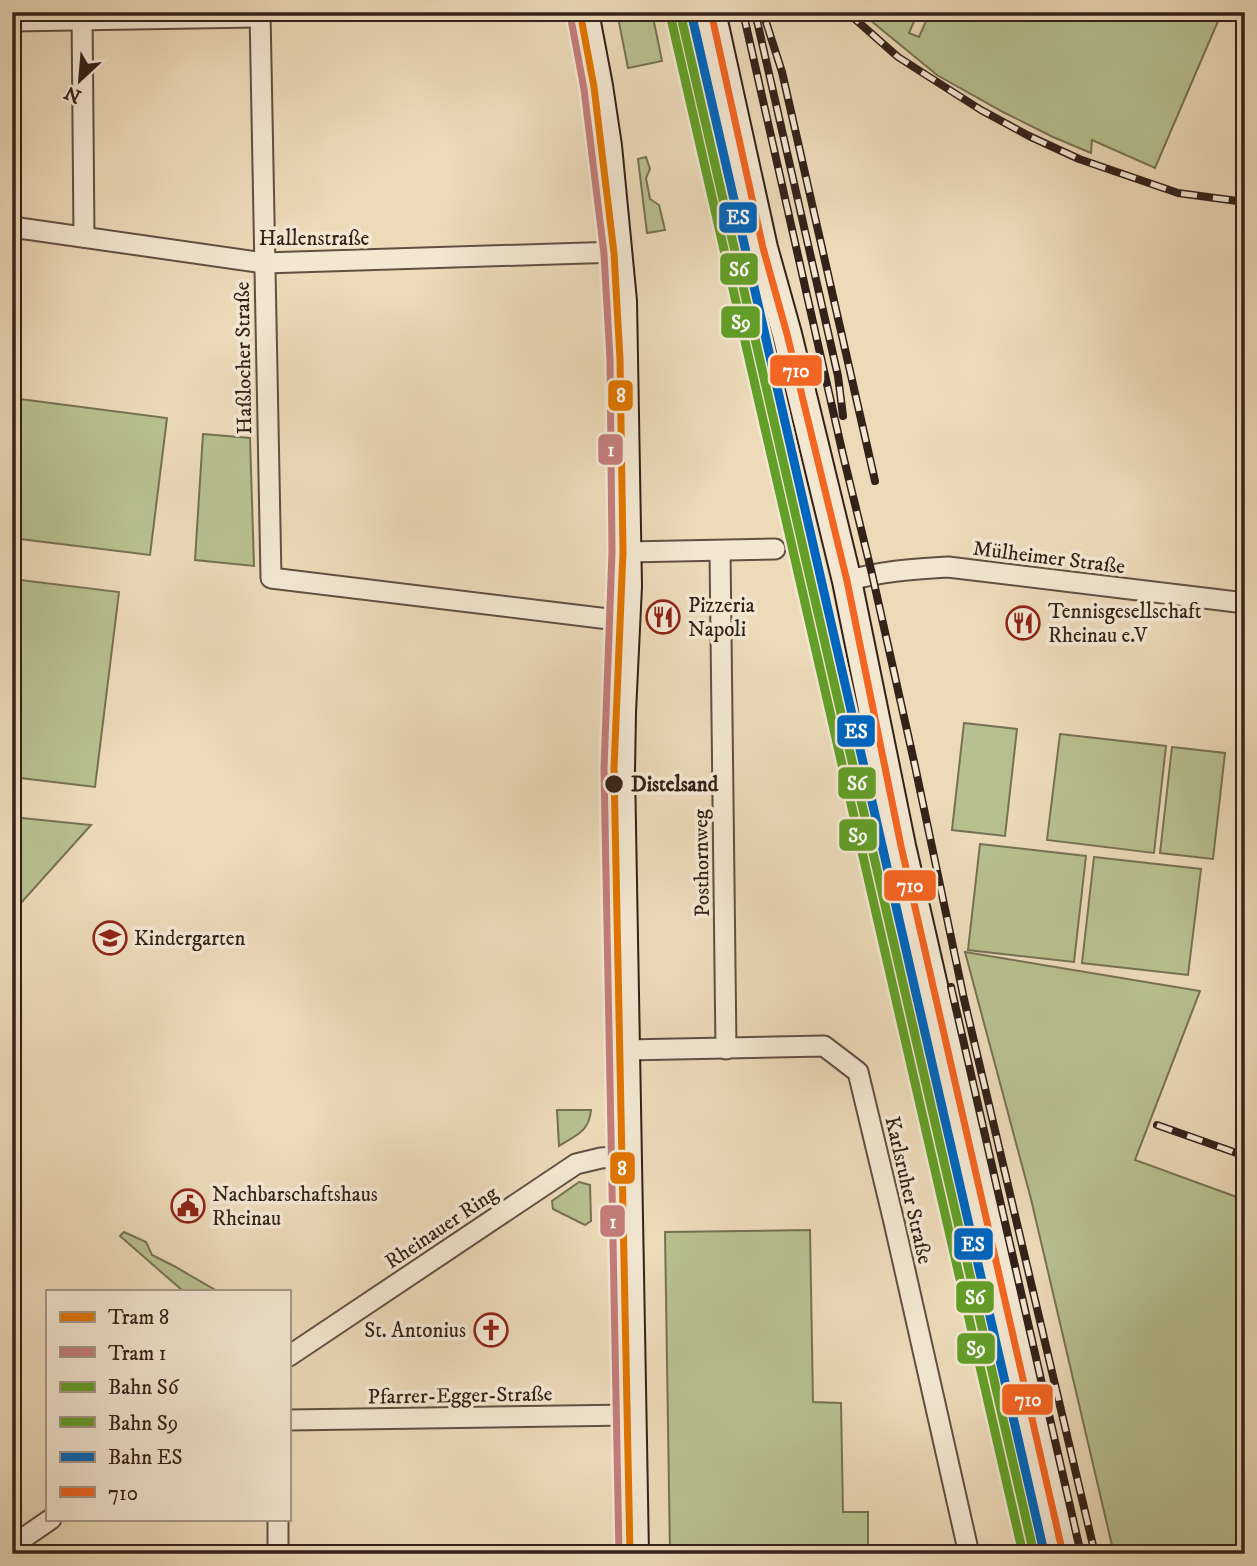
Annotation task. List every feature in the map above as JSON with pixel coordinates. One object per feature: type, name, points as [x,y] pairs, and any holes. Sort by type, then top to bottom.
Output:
[{"type":"street","points":[[584,12],[607,146],[618,252],[624,360],[627,552],[620,725],[634,1554]]},
{"type":"street","points":[[711,12],[763,248],[787,334],[847,581],[901,846],[1063,1554]]},
{"type":"street","points":[[12,21],[82,16],[260,15]]},
{"type":"street","name":"Haßlocher Straße","points":[[260,15],[271,578],[625,621]]},
{"type":"street","points":[[82,16],[84,237]]},
{"type":"street","name":"Hallenstraße","points":[[12,227],[264,263],[618,252]]},
{"type":"street","points":[[627,552],[775,549]]},
{"type":"street","name":"Posthornweg","points":[[720,551],[726,1049]]},
{"type":"street","name":"Mülheimer Straße","points":[[847,581],[872,574],[948,567],[1245,603]]},
{"type":"street","name":"Karlsruher Straße","points":[[625,1050],[824,1046],[858,1072],[968,1554]]},
{"type":"street","name":"Rheinauer Ring","points":[[290,1355],[576,1164],[626,1156]]},
{"type":"street","name":"Pfarrer-Egger-Straße","points":[[290,1420],[631,1415]]},
{"type":"street","points":[[12,1546],[50,1520]]},
{"type":"street","points":[[278,1520],[278,1554]]},
{"type":"green space","points":[[617,12],[652,12],[662,61],[628,68]]},
{"type":"green space","points":[[863,12],[918,12],[909,33],[919,37],[930,12],[1222,12],[1155,168],[1092,140],[1091,153],[1003,112],[937,75]]},
{"type":"green space","points":[[646,157],[650,169],[646,178],[650,199],[659,205],[665,230],[647,233],[638,159]]},
{"type":"green space","points":[[12,398],[167,418],[150,555],[12,538]]},
{"type":"green space","points":[[203,434],[250,438],[254,566],[195,560]]},
{"type":"green space","points":[[12,579],[119,592],[95,787],[12,777]]},
{"type":"green space","points":[[964,723],[1017,729],[1005,836],[952,830]]},
{"type":"green space","points":[[1060,734],[1166,746],[1154,853],[1047,840]]},
{"type":"green space","points":[[1172,747],[1225,753],[1213,859],[1160,853]]},
{"type":"green space","points":[[12,817],[91,825],[12,913]]},
{"type":"green space","points":[[980,844],[1086,856],[1074,962],[968,950]]},
{"type":"green space","points":[[1094,857],[1201,869],[1188,975],[1082,963]]},
{"type":"green space","points":[[965,952],[1200,991],[1135,1160],[1245,1200],[1245,1554],[1114,1554],[1031,1199]]},
{"type":"green space","points":[[557,1110],[591,1110],[584,1128],[559,1146]]},
{"type":"green space","points":[[579,1182],[590,1185],[591,1221],[585,1225],[553,1209],[552,1201]]},
{"type":"green space","points":[[810,1230],[813,1402],[841,1403],[843,1512],[868,1512],[868,1554],[670,1554],[665,1232]]},
{"type":"green space","points":[[124,1232],[146,1242],[152,1255],[215,1290],[182,1290],[120,1236]]},
{"type":"railway","points":[[743,12],[915,766],[964,999],[1095,1554]]},
{"type":"railway","points":[[755,12],[838,376],[843,416]]},
{"type":"railway","points":[[847,12],[898,57],[981,110],[1029,136],[1079,159],[1178,193],[1245,202]]},
{"type":"railway","points":[[766,22],[782,72],[875,481]]},
{"type":"railway","points":[[951,987],[1081,1554]]},
{"type":"railway","points":[[1157,1125],[1245,1156]]},
{"type":"tram line","name":"8","points":[[580,12],[594,87],[614,253],[620,359],[623,552],[614,769],[630,1554]]},
{"type":"tram line","name":"1","points":[[570,14],[584,89],[604,254],[610,359],[612,552],[604,769],[619,1554]]},
{"type":"rail line","name":"S6","points":[[680,12],[1034,1554]]},
{"type":"rail line","name":"ES","points":[[691,12],[1044,1552]]},
{"type":"rail line","name":"S9","points":[[670,14],[1023,1554]]},
{"type":"transit line","name":"710","points":[[711,12],[763,248],[787,334],[847,581],[901,846],[1063,1554]]},
{"type":"place","name":"Pizzeria Napoli","points":[[663,617]]},
{"type":"place","name":"Tennisgesellschaft Rheinau e.V","points":[[1023,623]]},
{"type":"place","name":"Distelsand","points":[[614,784]]},
{"type":"place","name":"Kindergarten","points":[[110,938]]},
{"type":"place","name":"Nachbarschaftshaus Rheinau","points":[[188,1206]]},
{"type":"place","name":"St. Antonius","points":[[491,1330]]}]
